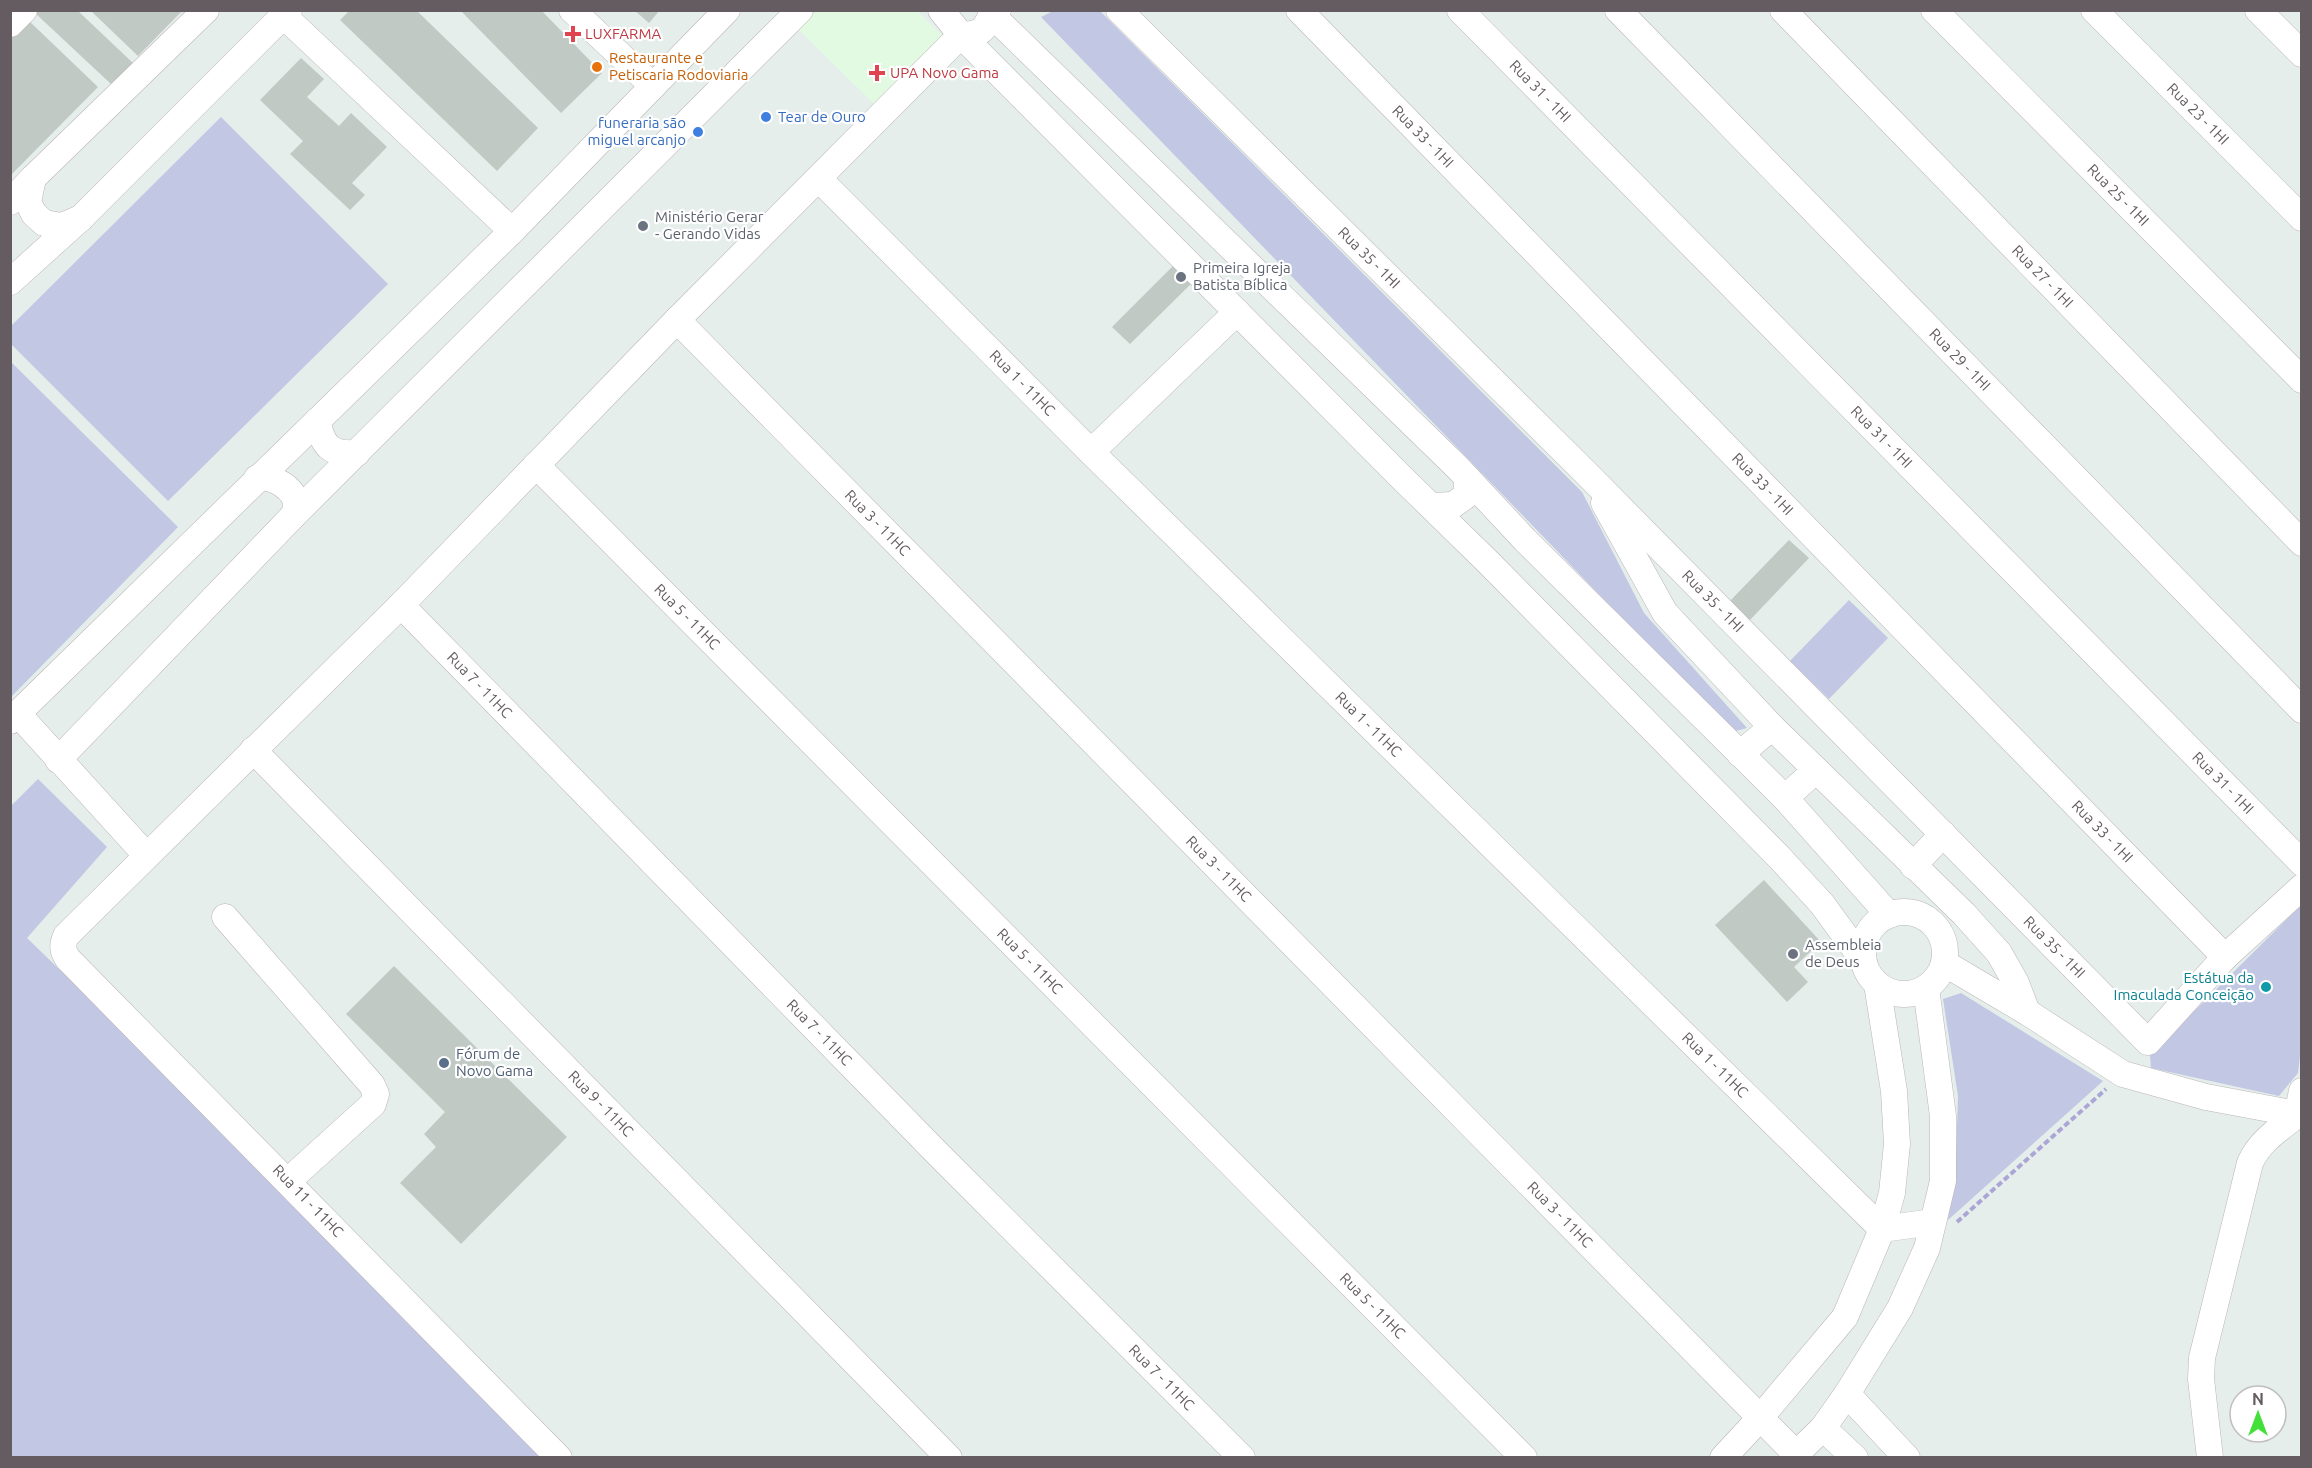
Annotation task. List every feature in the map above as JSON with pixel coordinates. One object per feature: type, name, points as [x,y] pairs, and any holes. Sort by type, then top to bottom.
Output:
[{"type":"street","points":[[10,24],[24,10]]},
{"type":"street","points":[[10,202],[206,10]]},
{"type":"street","points":[[572,10],[653,86]]},
{"type":"street","points":[[727,10],[512,231],[14,718],[58,760],[146,855],[401,605],[677,320],[961,35],[980,32],[986,27],[994,12],[1467,478],[1518,533],[1785,798],[1889,915]]},
{"type":"street","points":[[58,760],[292,516],[800,10]]},
{"type":"street","points":[[941,10],[961,35],[1488,562],[1779,857],[1822,904],[1863,960],[1866,969],[1877,984],[1888,991],[1901,994],[1914,993],[1926,988],[1938,978],[1944,963],[1944,941],[1932,922],[1912,912],[1889,915],[1871,928],[1863,949],[1863,960]]},
{"type":"street","name":"Rua 35 - 1HI","points":[[1119,10],[1588,474],[2148,1042],[2225,957],[2301,887]]},
{"type":"street","name":"Rua 33 - 1HI","points":[[1299,10],[2225,957]]},
{"type":"street","name":"Rua 31 - 1HI","points":[[1460,10],[2301,863]]},
{"type":"street","name":"Rua 29 - 1HI","points":[[1618,10],[2301,710]]},
{"type":"street","name":"Rua 27 - 1HI","points":[[1783,10],[2301,543]]},
{"type":"street","name":"Rua 25 - 1HI","points":[[1934,10],[2301,380]]},
{"type":"street","name":"Rua 23 - 1HI","points":[[2094,10],[2301,218]]},
{"type":"street","points":[[2258,10],[2301,54]]},
{"type":"street","points":[[10,282],[81,218],[287,14],[512,231]]},
{"type":"street","points":[[33,178],[28,202],[34,214],[44,223],[62,226],[81,218]]},
{"type":"street","name":"Rua 1 - 11HC","points":[[819,179],[1091,452],[1882,1229]]},
{"type":"street","points":[[1091,452],[1237,312]]},
{"type":"street","name":"Rua 3 - 11HC","points":[[677,320],[1760,1418],[1794,1456]]},
{"type":"street","points":[[317,421],[325,444],[331,450],[342,454],[357,453]]},
{"type":"street","name":"Rua 5 - 11HC","points":[[536,465],[1524,1458]]},
{"type":"street","points":[[1588,474],[1665,613],[1772,727],[1964,914],[1999,953],[2016,983],[2027,1012]]},
{"type":"street","points":[[257,478],[265,476],[271,478],[288,490],[295,498],[296,507],[292,516]]},
{"type":"street","points":[[1431,506],[1453,505],[1467,495],[1467,478]]},
{"type":"street","points":[[1488,562],[1490,546],[1503,535],[1518,533]]},
{"type":"street","points":[[1665,613],[1694,581]]},
{"type":"street","name":"Rua 7 - 11HC","points":[[401,605],[939,1155],[1242,1458]]},
{"type":"street","points":[[1740,754],[1772,727]]},
{"type":"street","name":"Rua 9 - 11HC","points":[[253,750],[949,1458]]},
{"type":"street","points":[[1785,798],[1816,770]]},
{"type":"street","points":[[1913,866],[1943,834]]},
{"type":"street","name":"Rua 11 - 11HC","points":[[146,855],[66,936],[63,952],[559,1458]]},
{"type":"street","points":[[1964,914],[1991,883]]},
{"type":"street","points":[[225,917],[372,1085],[376,1094],[373,1104],[288,1181]]},
{"type":"street","points":[[1944,963],[2027,1012],[2123,1074],[2206,1097],[2300,1107]]},
{"type":"street","points":[[1723,1458],[1760,1418],[1845,1317],[1882,1229],[1892,1193],[1897,1144],[1894,1091],[1877,984]]},
{"type":"street","points":[[1794,1456],[1823,1428],[1847,1394],[1900,1308],[1927,1248],[1944,1223],[1943,1116],[1926,988]]},
{"type":"street","points":[[2210,1458],[2201,1379],[2202,1358],[2250,1163],[2254,1152],[2300,1107]]},
{"type":"street","points":[[1882,1229],[1944,1223]]},
{"type":"street","points":[[1847,1394],[1907,1458]]},
{"type":"street","points":[[1823,1428],[1855,1458]]},
{"type":"path","points":[[1944,1223],[2123,1074]]},
{"type":"shaded area","name":"UPA Novo Gama","points":[[816,11],[917,11],[946,39],[878,108],[798,29]]},
{"type":"shaded area","points":[[1053,11],[1100,11],[1582,492],[1644,613],[1747,728],[1732,732],[1041,17]]},
{"type":"shaded area","points":[[221,117],[388,284],[168,501],[11,344],[11,326]]},
{"type":"shaded area","points":[[10,361],[178,527],[11,697],[10,697]]},
{"type":"shaded area","points":[[1849,600],[1888,638],[1829,699],[1790,661]]},
{"type":"shaded area","points":[[38,779],[107,847],[27,938],[562,1457],[11,1458],[10,807]]},
{"type":"shaded area","points":[[2301,905],[2301,1047],[2298,1073],[2279,1096],[2151,1068],[2150,1055]]},
{"type":"shaded area","points":[[1961,993],[2103,1081],[1948,1220],[1956,1158],[1958,1096],[1943,999]]},
{"type":"building","points":[[38,10],[77,10],[134,64],[111,84],[35,13]]},
{"type":"building","points":[[90,10],[183,10],[138,56]]},
{"type":"building","points":[[350,10],[416,10],[538,128],[497,171],[340,20]]},
{"type":"building","points":[[460,10],[541,10],[602,73],[561,113]]},
{"type":"building","points":[[634,10],[660,10],[649,23]]},
{"type":"building","points":[[27,19],[98,87],[10,176],[10,35]]},
{"type":"building","points":[[301,58],[324,79],[307,97],[339,126],[351,113],[387,147],[352,183],[365,195],[350,210],[290,154],[303,141],[260,100]]},
{"type":"building","points":[[1176,263],[1194,281],[1130,344],[1112,327]]},
{"type":"building","points":[[1789,540],[1809,558],[1748,622],[1728,603]]},
{"type":"building","points":[[1764,880],[1821,942],[1794,967],[1808,982],[1787,1002],[1715,925]]},
{"type":"building","name":"Fórum de Novo Gama","points":[[394,966],[567,1137],[461,1244],[400,1183],[436,1147],[424,1134],[445,1112],[346,1014]]},
{"type":"place","name":"LUXFARMA","points":[[573,34]]},
{"type":"place","name":"Restaurante e Petiscaria Rodoviaria","points":[[597,67]]},
{"type":"place","name":"UPA Novo Gama","points":[[877,73]]},
{"type":"place","name":"Tear de Ouro","points":[[766,117]]},
{"type":"place","name":"funeraria são miguel arcanjo","points":[[698,132]]},
{"type":"place","name":"Ministério Gerar - Gerando Vidas","points":[[643,226]]},
{"type":"place","name":"Primeira Igreja Batista Bíblica","points":[[1181,277]]},
{"type":"place","name":"Assembleia de Deus","points":[[1793,954]]},
{"type":"place","name":"Estátua da Imaculada Conceição","points":[[2266,987]]},
{"type":"place","name":"Fórum de Novo Gama","points":[[444,1063]]}]
